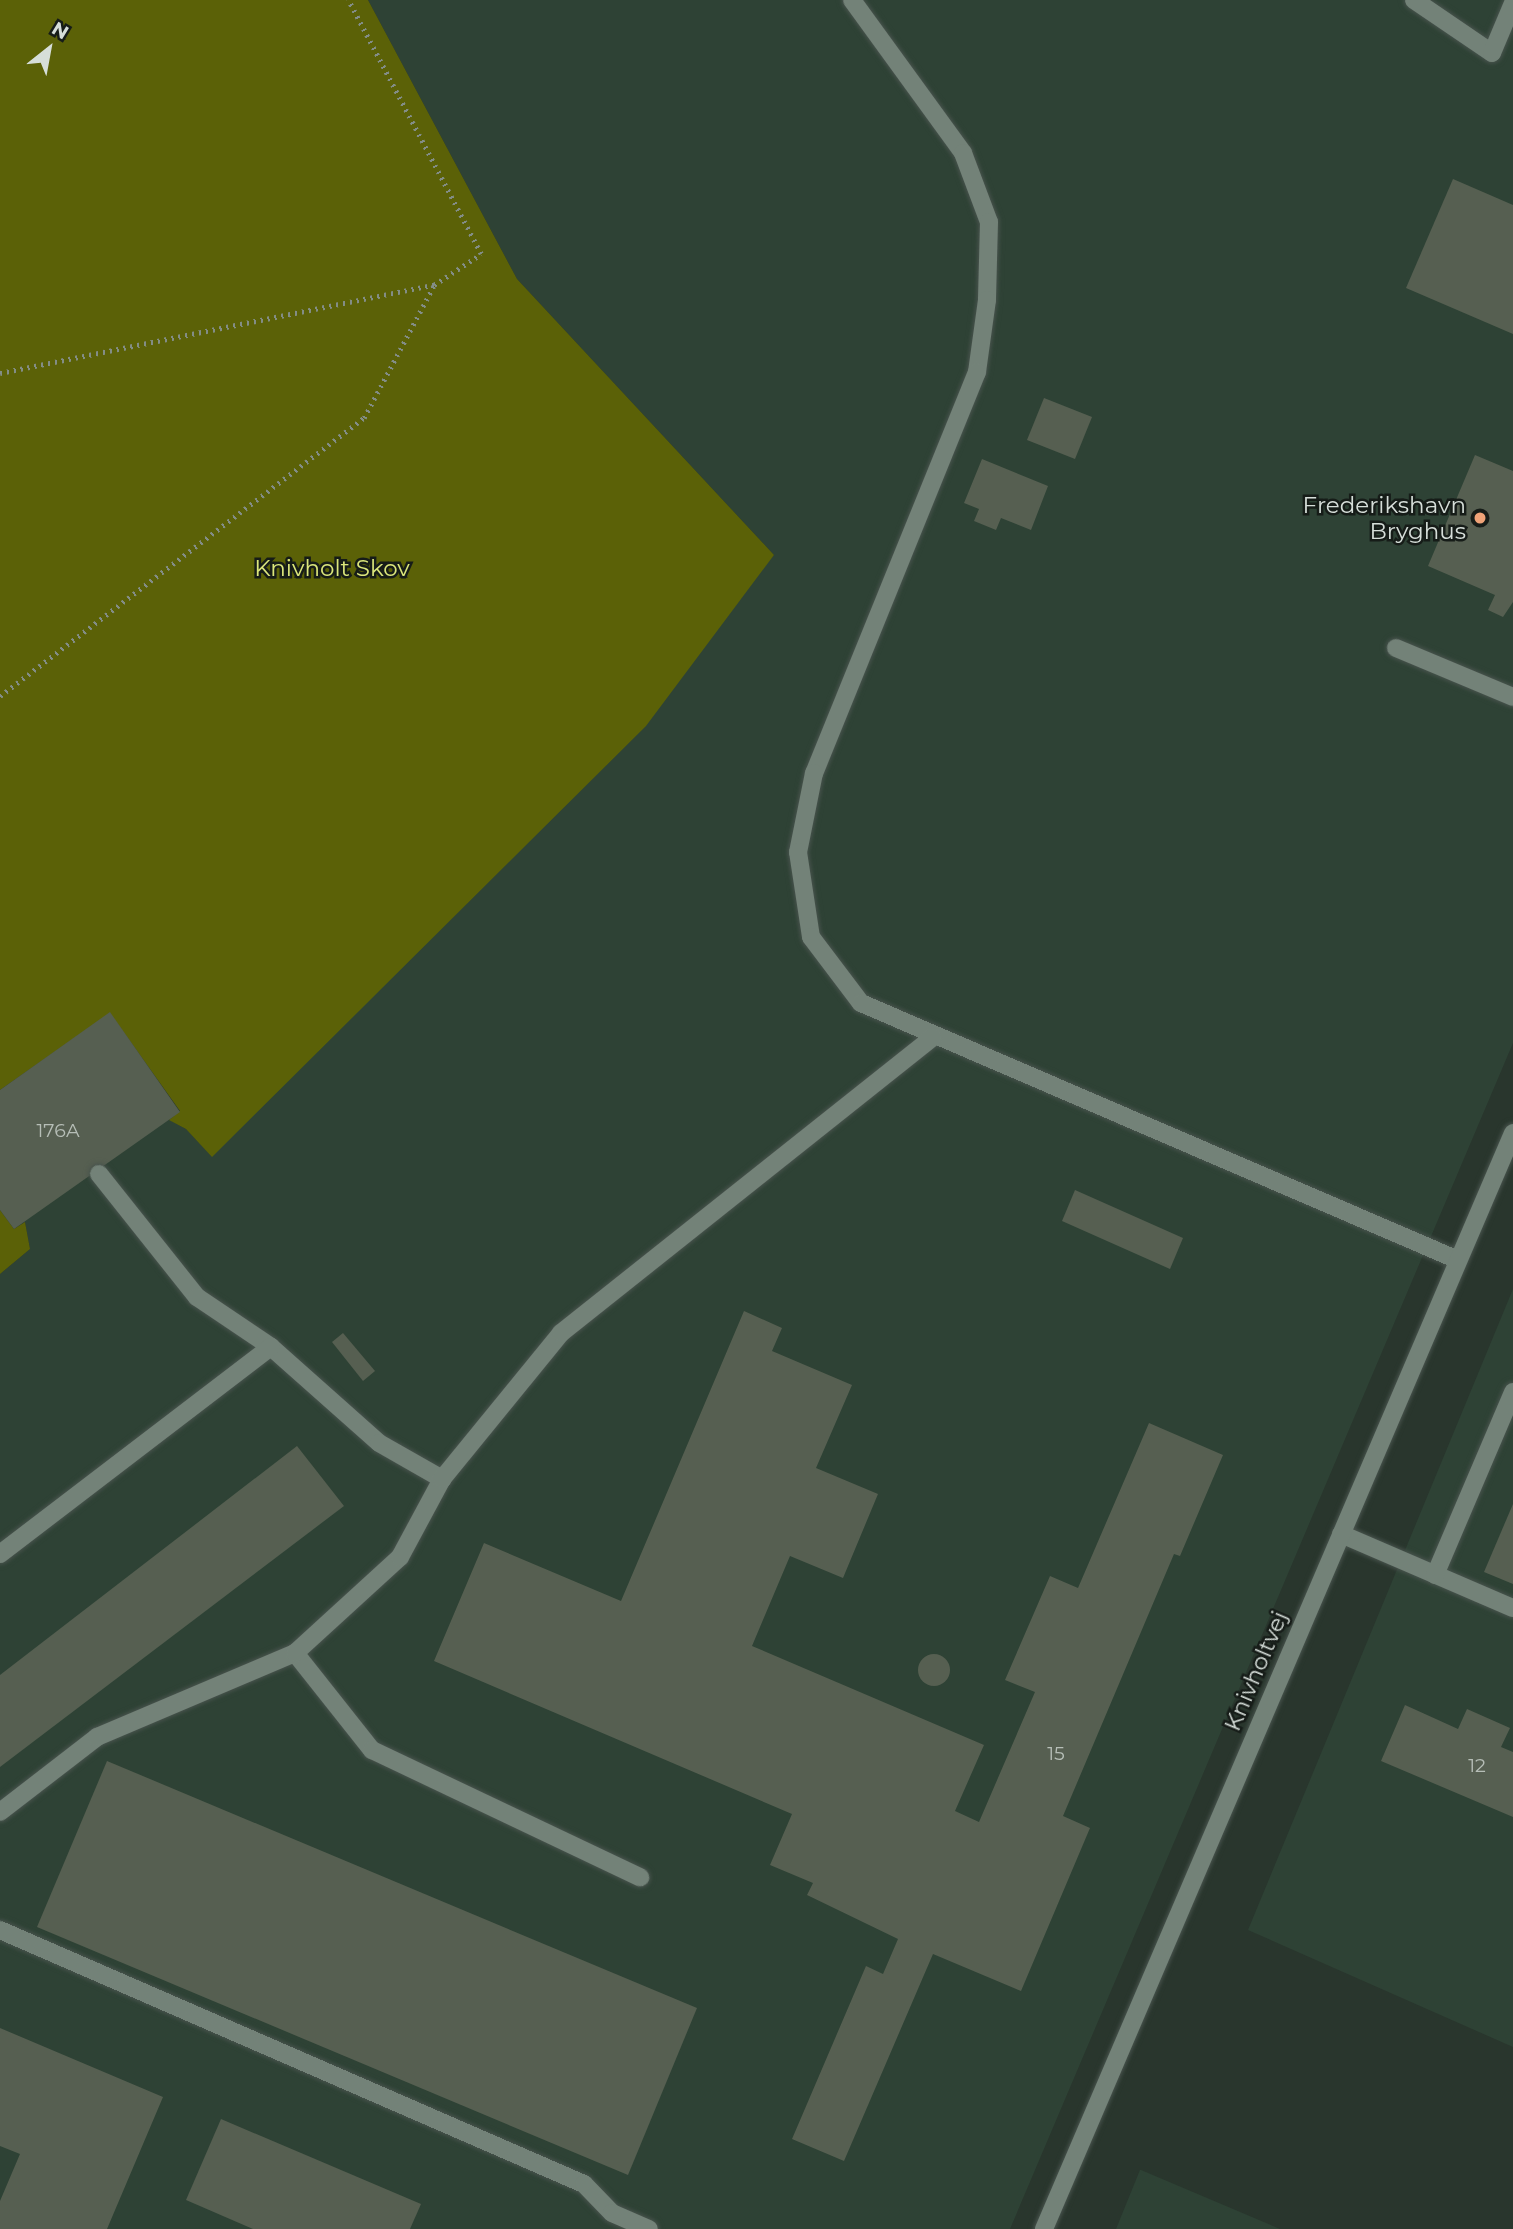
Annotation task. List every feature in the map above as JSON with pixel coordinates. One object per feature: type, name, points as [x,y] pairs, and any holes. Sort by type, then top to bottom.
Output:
[{"type":"street","points":[[852,0],[963,153],[989,222],[987,300],[977,372],[814,773],[798,852],[811,937],[861,1003],[933,1037],[1120,1112],[1458,1260]]},
{"type":"street","points":[[1414,0],[1492,52],[1513,3]]},
{"type":"street","points":[[1396,648],[1513,697]]},
{"type":"street","points":[[0,1812],[97,1737],[295,1653],[400,1557],[442,1479],[561,1333],[933,1037]]},
{"type":"street","name":"Knivholtvej","points":[[1044,2229],[1513,1133]]},
{"type":"street","points":[[99,1174],[197,1297],[271,1347],[379,1443],[442,1479]]},
{"type":"street","points":[[0,1554],[271,1347]]},
{"type":"street","points":[[1436,1575],[1513,1392]]},
{"type":"street","points":[[1341,1534],[1513,1608]]},
{"type":"street","points":[[295,1653],[372,1750],[640,1877]]},
{"type":"street","points":[[0,1930],[584,2184],[612,2213],[649,2229]]},
{"type":"path","points":[[0,373],[434,285],[481,254],[348,0]]},
{"type":"path","points":[[0,696],[364,418],[434,285]]},
{"type":"shaded area","points":[[368,0],[1513,0],[1513,1043],[1010,2229],[0,2229],[0,1274],[30,1249],[25,1222],[14,1229],[0,1210],[0,1090],[110,1012],[180,1112],[170,1120],[186,1129],[212,1156],[774,555],[517,279]]},
{"type":"shaded area","points":[[1513,1289],[1513,2047],[1248,1930]]},
{"type":"shaded area","points":[[1141,2170],[1280,2229],[1116,2229]]},
{"type":"green space","name":"Knivholt Skov","points":[[0,0],[368,0],[517,279],[774,555],[646,726],[212,1157],[186,1129],[169,1120],[180,1111],[110,1013],[0,1090]]},
{"type":"green space","points":[[0,1210],[14,1229],[25,1222],[30,1249],[0,1274]]},
{"type":"building","points":[[1453,179],[1513,205],[1513,334],[1406,288]]},
{"type":"building","points":[[1044,398],[1092,417],[1075,459],[1027,440]]},
{"type":"building","name":"Frederikshavn Bryghus","points":[[1475,455],[1513,471],[1513,602],[1503,617],[1488,610],[1495,595],[1428,566]]},
{"type":"building","points":[[982,459],[1048,486],[1031,530],[1001,518],[996,530],[974,521],[979,509],[964,503]]},
{"type":"building","points":[[110,1012],[180,1112],[14,1229],[0,1210],[0,1090]]},
{"type":"building","points":[[1075,1190],[1183,1238],[1170,1269],[1062,1221]]},
{"type":"building","points":[[744,1311],[782,1328],[772,1351],[852,1385],[816,1468],[878,1494],[843,1578],[790,1556],[752,1646],[984,1745],[955,1811],[979,1822],[1035,1692],[1005,1680],[1050,1576],[1078,1588],[1149,1423],[1223,1455],[1180,1556],[1174,1554],[1063,1816],[1090,1828],[1021,1991],[933,1954],[844,2161],[792,2139],[866,1966],[883,1974],[898,1939],[807,1895],[813,1883],[770,1865],[792,1814],[434,1661],[484,1543],[621,1601]]},
{"type":"building","points":[[343,1333],[375,1371],[363,1381],[332,1342]]},
{"type":"building","points":[[297,1446],[344,1506],[0,1767],[0,1675]]},
{"type":"building","points":[[1513,1504],[1513,1584],[1484,1572]]},
{"type":"building","points":[[934,1654],[945,1659],[950,1670],[945,1681],[934,1686],[923,1681],[918,1670],[923,1659]]},
{"type":"building","points":[[1405,1705],[1458,1729],[1467,1709],[1510,1728],[1501,1747],[1513,1752],[1513,1817],[1381,1761]]},
{"type":"building","points":[[107,1761],[697,2008],[628,2175],[37,1927]]},
{"type":"building","points":[[0,2028],[163,2097],[107,2229],[0,2229],[0,2201],[20,2154],[0,2146]]},
{"type":"building","points":[[221,2119],[421,2204],[410,2229],[253,2229],[186,2200]]},
{"type":"place","name":"Frederikshavn Bryghus","points":[[1480,518]]}]
